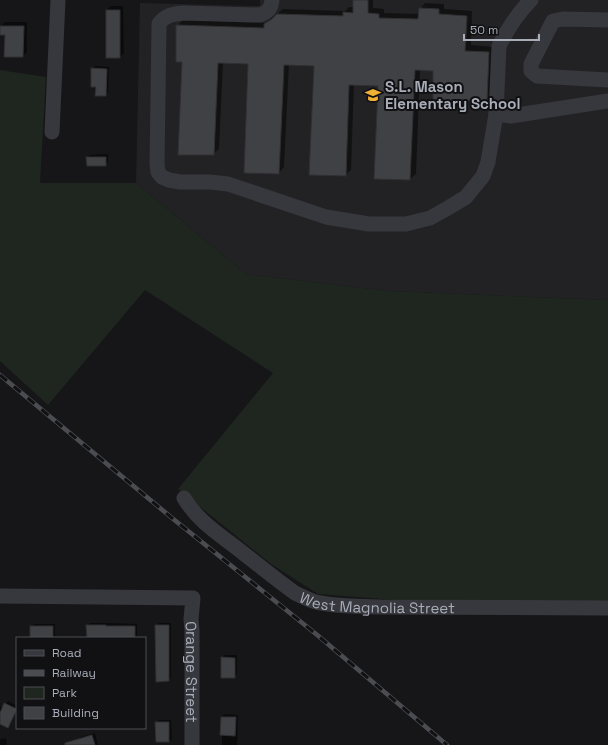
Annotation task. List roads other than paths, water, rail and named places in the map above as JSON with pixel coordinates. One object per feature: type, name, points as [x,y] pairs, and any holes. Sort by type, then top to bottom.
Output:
[{"type":"street","points":[[52,132],[58,0]]},
{"type":"street","points":[[272,0],[271,6],[266,13],[260,15],[171,14],[159,24],[158,172],[162,177],[168,180],[228,184],[326,217],[369,224],[406,224],[430,218],[466,197],[483,176],[488,162],[496,114],[499,46],[504,36],[531,0]]},
{"type":"street","points":[[608,20],[563,19],[553,22],[531,64],[531,71],[537,76],[608,80]]},
{"type":"street","points":[[496,114],[511,116],[608,101]]},
{"type":"street","name":"West Magnolia Street","points":[[184,498],[196,514],[221,537],[295,593],[315,602],[348,606],[382,607],[608,608]]},
{"type":"street","name":"Orange Street","points":[[0,596],[193,598],[191,619],[192,745]]},
{"type":"railway","points":[[0,375],[172,518],[316,634],[447,745]]},
{"type":"place","name":"S.L. Mason Elementary School","points":[[373,95]]}]
